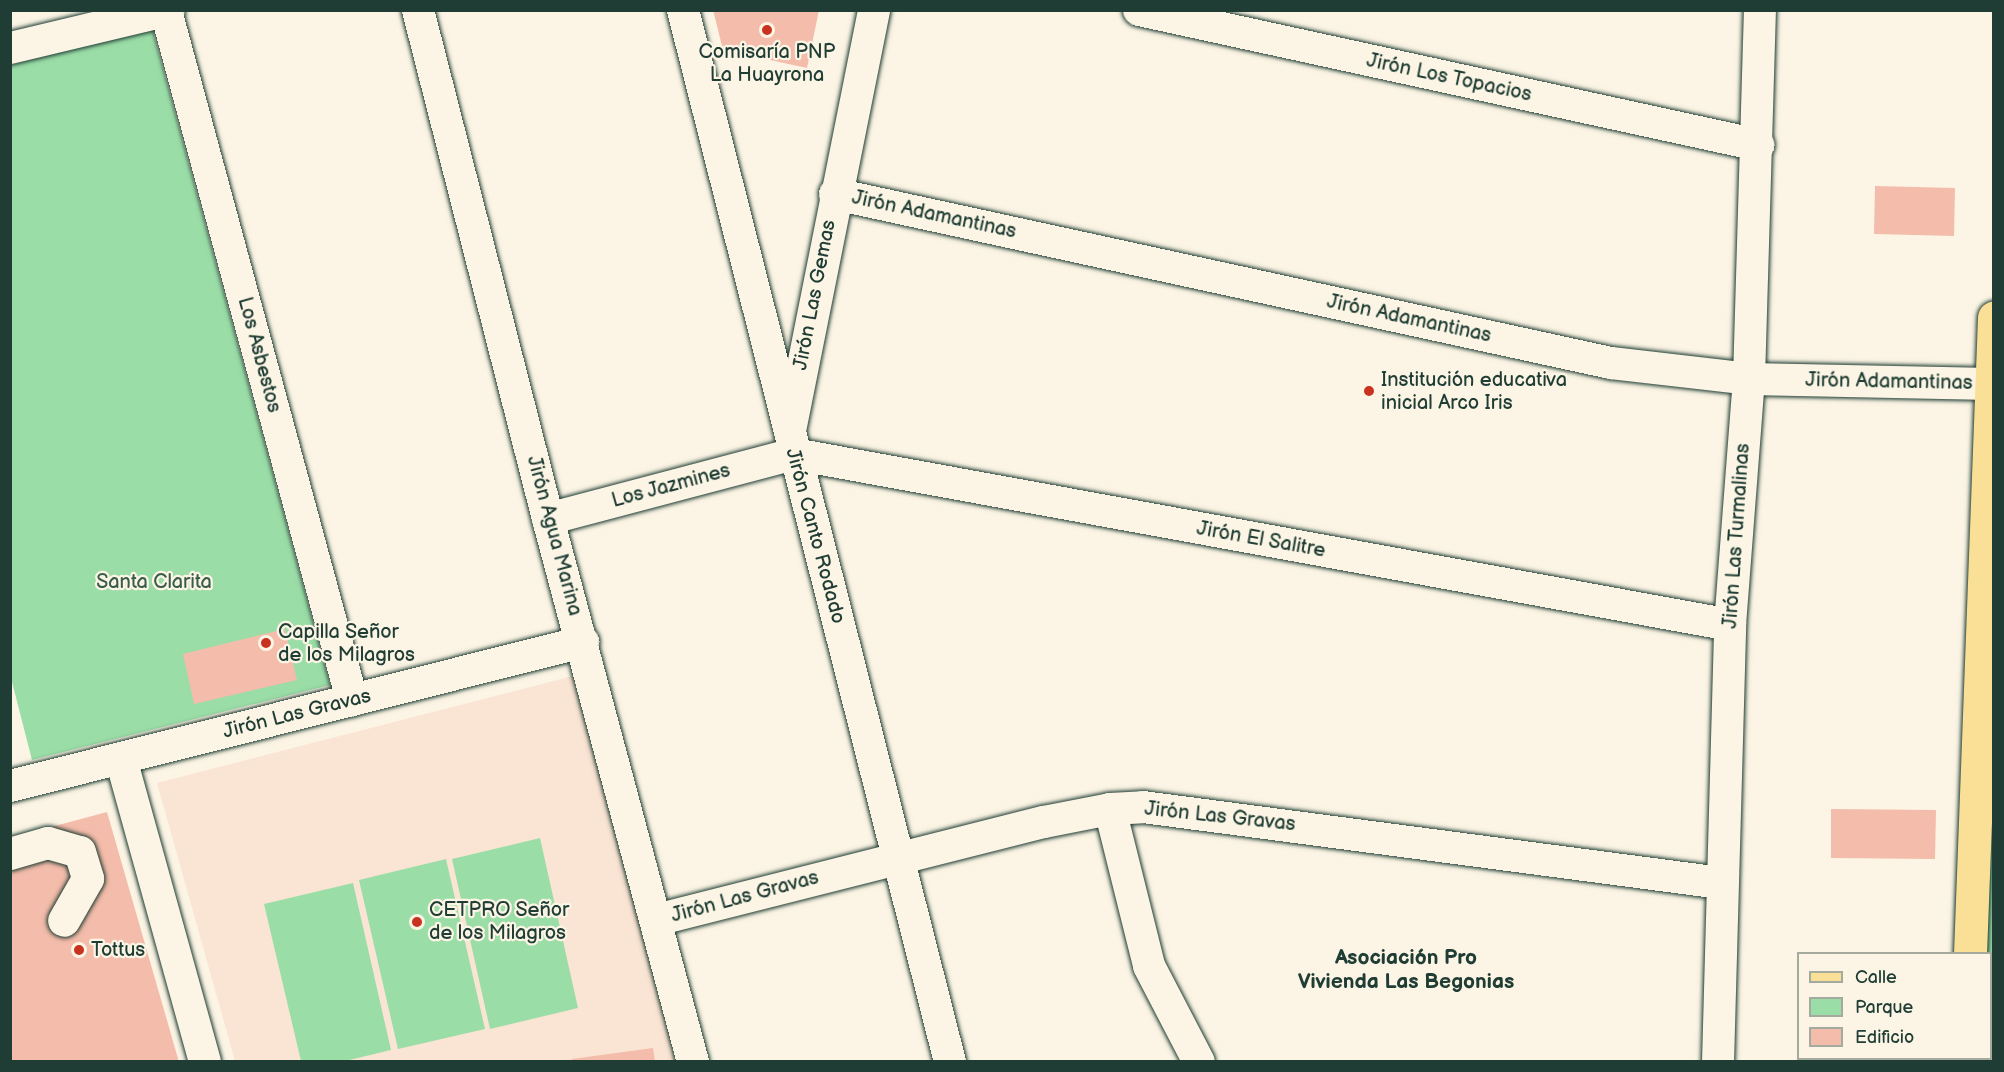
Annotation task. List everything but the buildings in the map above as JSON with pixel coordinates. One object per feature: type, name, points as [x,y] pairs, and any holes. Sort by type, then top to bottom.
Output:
[{"type":"main road","points":[[1970,952],[1972,833],[1989,639],[1991,384],[1994,317]]},
{"type":"street","name":"Jirón Agua Marina","points":[[418,10],[548,519],[583,642],[693,1062]]},
{"type":"street","name":"Jirón Canto Rodado","points":[[683,10],[791,446],[900,856],[950,1062]]},
{"type":"street","name":"Jirón Las Gemas","points":[[791,446],[835,194],[874,10]]},
{"type":"street","name":"Jirón Los Topacios","points":[[1139,10],[1758,145]]},
{"type":"street","name":"Jirón Las Turmalinas","points":[[1718,1062],[1721,883],[1730,625],[1749,379],[1758,145],[1760,10]]},
{"type":"street","points":[[10,48],[167,11]]},
{"type":"street","name":"Los Asbestos","points":[[167,11],[352,700]]},
{"type":"street","name":"Jirón Adamantinas","points":[[835,194],[1611,363],[1749,379],[1991,384]]},
{"type":"street","name":"Los Jazmines","points":[[548,519],[791,446]]},
{"type":"street","name":"Jirón El Salitre","points":[[791,446],[1730,625]]},
{"type":"street","name":"Jirón Las Gravas","points":[[13,776],[121,759],[583,642]]},
{"type":"street","points":[[121,759],[204,1062]]},
{"type":"street","points":[[1110,809],[1149,966],[1199,1062]]},
{"type":"street","name":"Jirón Las Gravas","points":[[656,920],[900,856],[1110,809],[1186,810],[1721,883]]},
{"type":"street","points":[[10,854],[48,843],[80,852],[88,879],[64,921]]},
{"type":"shaded area","name":"CETPRO Señor de los Milagros","points":[[573,676],[677,1061],[235,1061],[157,783]]},
{"type":"green space","name":"Santa Clarita","points":[[152,28],[330,685],[32,760],[11,678],[11,65]]},
{"type":"green space","points":[[1993,750],[1994,1061],[1979,1062],[1992,1060],[1992,952],[1983,952]]},
{"type":"green space","points":[[540,838],[578,1008],[490,1029],[452,859]]},
{"type":"green space","points":[[446,859],[485,1029],[398,1049],[359,880]]},
{"type":"green space","points":[[353,883],[391,1050],[345,1061],[301,1061],[264,904]]},
{"type":"place","name":"Comisaría PNP La Huayrona","points":[[767,30]]},
{"type":"place","name":"Institución educativa inicial Arco Iris","points":[[1369,391]]},
{"type":"place","name":"Capilla Señor de los Milagros","points":[[266,643]]},
{"type":"place","name":"CETPRO Señor de los Milagros","points":[[417,922]]},
{"type":"place","name":"Tottus","points":[[79,950]]},
{"type":"district","name":"Asociación Pro Vivienda Las Begonias","points":[[1406,970]]}]
